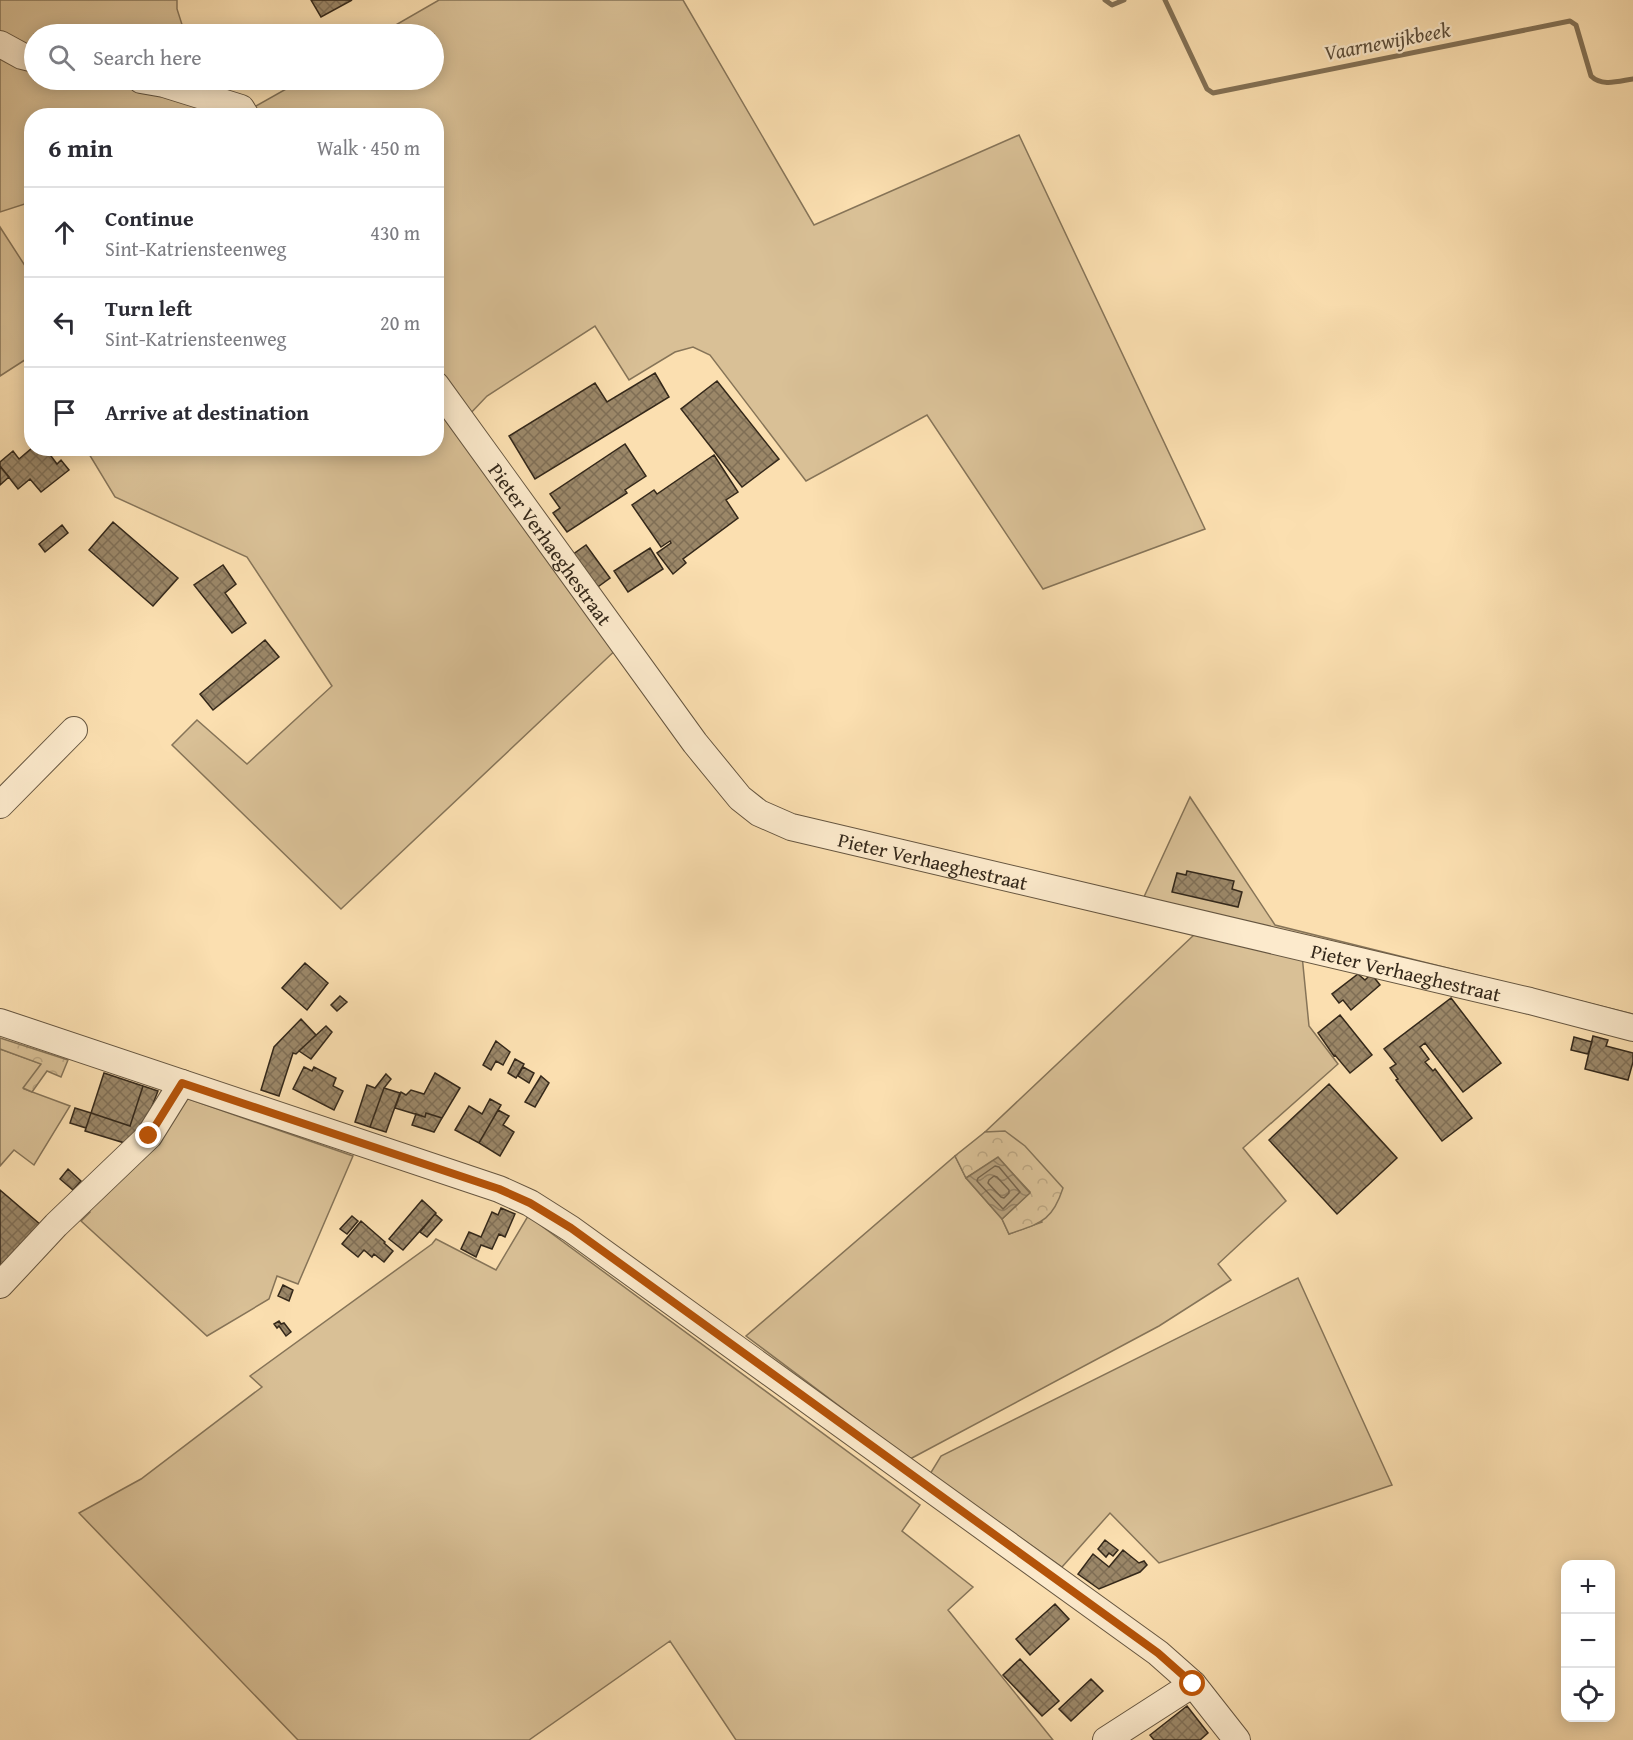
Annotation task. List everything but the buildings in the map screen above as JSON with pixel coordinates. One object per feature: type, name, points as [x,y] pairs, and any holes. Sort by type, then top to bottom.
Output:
[{"type":"street","points":[[0,44],[24,56]]},
{"type":"street","points":[[181,90],[233,108]]},
{"type":"street","name":"Pieter Verhaeghestraat","points":[[444,396],[695,743],[740,798],[759,813],[791,826],[1530,1001],[1633,1028]]},
{"type":"street","points":[[0,804],[74,730]]},
{"type":"street","points":[[0,1023],[499,1189],[530,1203],[571,1228],[1158,1653],[1193,1684],[1237,1740]]},
{"type":"street","points":[[0,1285],[56,1225],[149,1136],[182,1083]]},
{"type":"street","points":[[1106,1740],[1193,1684]]},
{"type":"green space","points":[[0,0],[177,0],[182,24],[24,24],[24,49],[0,37]]},
{"type":"green space","points":[[439,0],[683,0],[814,225],[1019,135],[1205,529],[1043,589],[927,415],[806,481],[710,355],[693,347],[675,352],[629,380],[595,326],[487,396],[466,418],[444,386],[444,108],[253,108],[284,90],[444,90],[444,24],[397,24]]},
{"type":"green space","points":[[0,44],[24,55],[24,90],[220,90],[234,108],[24,108],[24,204],[0,212]]},
{"type":"green space","points":[[0,227],[24,264],[24,361],[0,376]]},
{"type":"green space","points":[[444,410],[621,645],[341,909],[172,745],[197,720],[247,764],[332,686],[247,557],[115,497],[90,456],[444,456]]},
{"type":"green space","points":[[1190,797],[1275,925],[1633,1014],[1633,1023],[1143,899]]},
{"type":"green space","points":[[1196,933],[1302,955],[1309,1026],[1338,1064],[1243,1148],[1286,1201],[1218,1264],[1231,1280],[1159,1326],[910,1459],[746,1336],[955,1156],[966,1178],[1002,1219],[1009,1234],[1042,1222],[1005,1132],[985,1132]]},
{"type":"green space","points":[[0,1038],[68,1060],[61,1077],[47,1071],[32,1092],[23,1088],[41,1064],[0,1049]]},
{"type":"green space","points":[[0,1049],[42,1064],[24,1089],[70,1106],[34,1165],[14,1150],[0,1166]]},
{"type":"green space","points":[[183,1097],[353,1156],[298,1284],[277,1276],[269,1299],[207,1336],[81,1221],[90,1212],[83,1206]]},
{"type":"green space","points":[[1005,1131],[1025,1146],[1063,1188],[1054,1208],[1044,1220],[1009,1234],[1002,1219],[1030,1192],[998,1158],[966,1178],[955,1156],[985,1132]]},
{"type":"green space","points":[[528,1216],[920,1505],[902,1531],[973,1587],[948,1610],[1053,1740],[736,1740],[670,1641],[529,1740],[298,1740],[79,1513],[141,1479],[262,1387],[250,1376],[436,1239],[496,1270]]},
{"type":"green space","points":[[1298,1278],[1392,1485],[1159,1563],[1110,1513],[1062,1567],[930,1474],[941,1456]]},
{"type":"water","points":[[998,1157],[1030,1193],[1002,1219],[966,1178]]},
{"type":"waterway","name":"Vaarnewijkbeek","points":[[1105,0],[1112,5],[1124,0]]},
{"type":"waterway","name":"Vaarnewijkbeek","points":[[1165,0],[1207,89],[1213,93],[1570,21],[1576,25],[1591,76],[1605,82],[1633,79]]},
{"type":"route","points":[[149,1136],[182,1083],[499,1189],[530,1203],[571,1228],[1158,1653],[1193,1684]]}]
